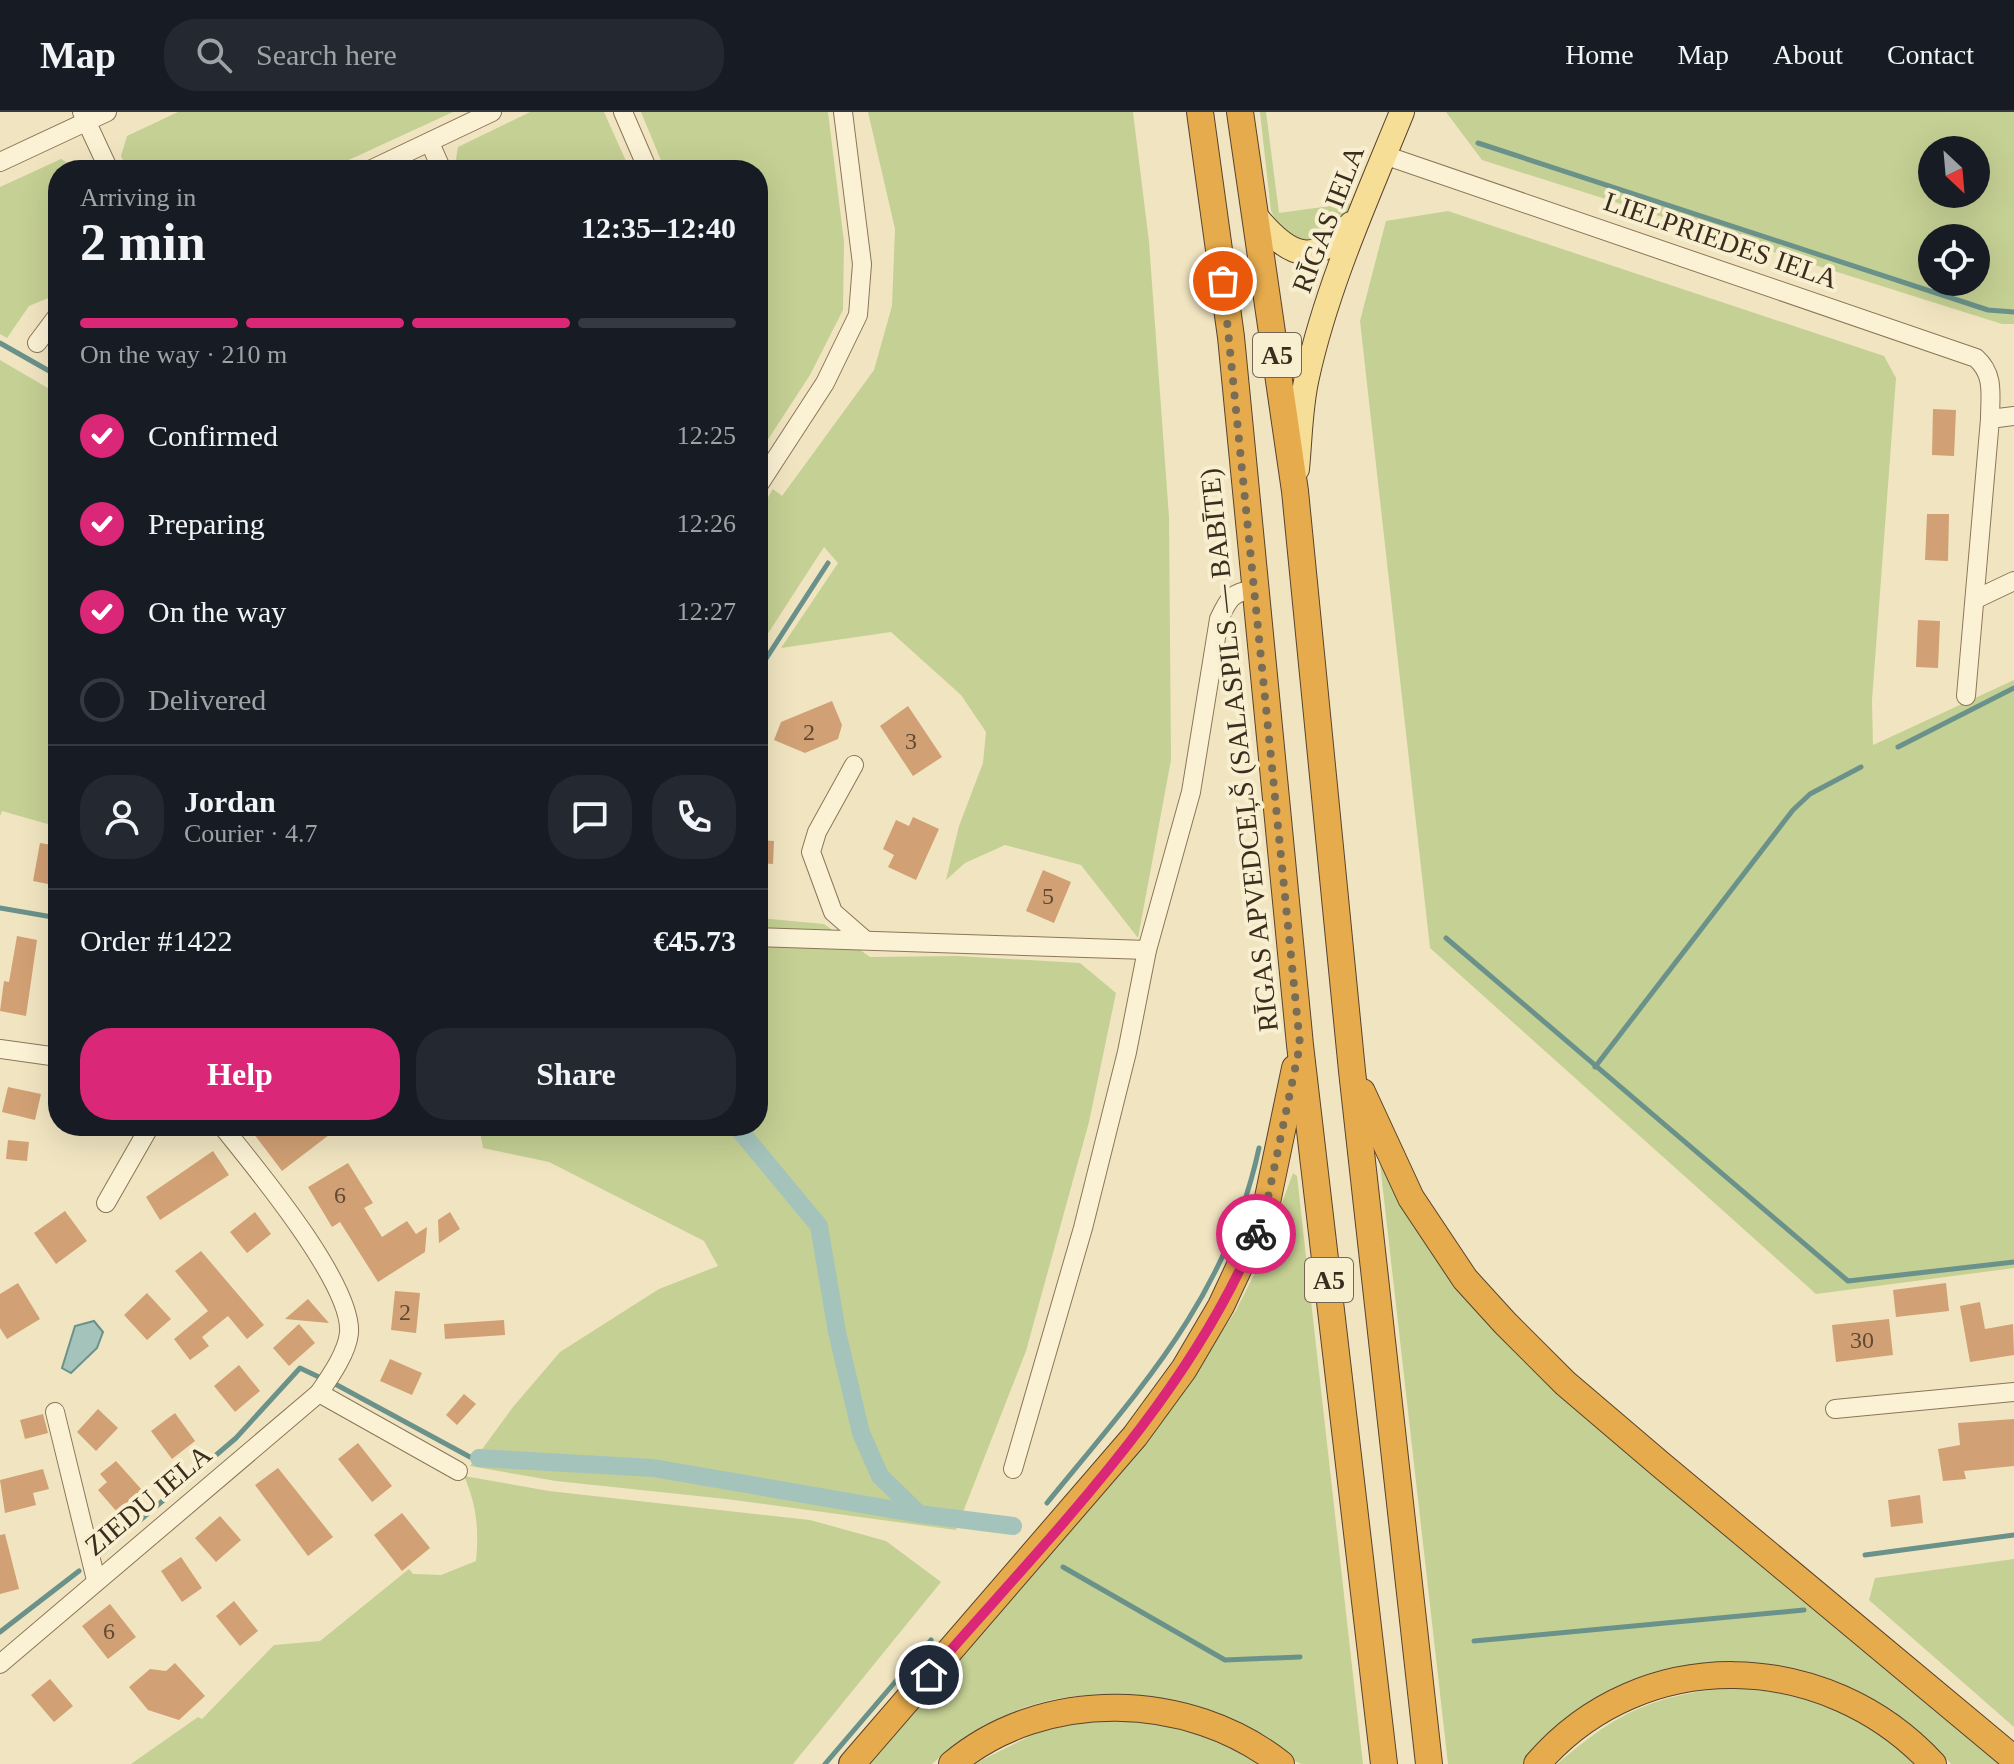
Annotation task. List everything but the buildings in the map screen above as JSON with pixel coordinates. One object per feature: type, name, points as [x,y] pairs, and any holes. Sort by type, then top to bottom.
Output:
[{"type":"highway","name":"RĪGAS APVEDCEĻŠ (SALASPILS — BABĪTE)","points":[[1200,112],[1231,337],[1300,1045],[1384,1764]]},
{"type":"highway","name":"A5","points":[[1240,112],[1258,219],[1295,491],[1352,1071],[1429,1764]]},
{"type":"highway","points":[[852,1764],[1135,1436],[1184,1369],[1221,1306],[1265,1212],[1300,1045]]},
{"type":"highway","points":[[1352,1071],[1411,1198],[1465,1279],[1505,1323],[1565,1383],[2014,1759]]},
{"type":"highway","points":[[1537,1764],[1565,1737],[1620,1701],[1701,1675],[1768,1676],[1832,1694],[1855,1703],[1882,1720],[1933,1764]]},
{"type":"highway","points":[[952,1764],[991,1738],[1028,1721],[1087,1708],[1126,1708],[1174,1714],[1213,1724],[1263,1750],[1281,1764]]},
{"type":"main road","name":"RĪGAS IELA","points":[[1295,491],[1306,381],[1318,332],[1360,213],[1402,112]]},
{"type":"main road","points":[[1258,219],[1279,243],[1315,253],[1327,250],[1360,213]]},
{"type":"street","points":[[0,162],[84,117],[107,112]]},
{"type":"street","points":[[392,160],[492,112]]},
{"type":"street","points":[[623,112],[644,160]]},
{"type":"street","points":[[768,471],[825,383],[858,315],[862,264],[843,112]]},
{"type":"street","points":[[84,117],[104,160]]},
{"type":"street","points":[[430,143],[438,160]]},
{"type":"street","name":"LIELPRIEDES IELA","points":[[1384,155],[1976,358],[1987,367],[1991,378],[1990,419],[1966,696]]},
{"type":"street","points":[[37,343],[48,328]]},
{"type":"street","points":[[1990,419],[2014,416]]},
{"type":"street","points":[[1976,599],[2014,581]]},
{"type":"street","points":[[1013,1469],[1083,1228],[1127,1052],[1147,950],[1191,792],[1219,619],[1230,596],[1241,590],[1254,590]]},
{"type":"street","points":[[854,765],[817,832],[811,852],[833,912],[865,940]]},
{"type":"street","points":[[768,937],[1147,950]]},
{"type":"street","points":[[0,1049],[48,1056]]},
{"type":"street","points":[[106,1203],[144,1136]]},
{"type":"street","points":[[230,1136],[308,1239],[341,1297],[348,1317],[349,1336],[324,1386],[458,1471]]},
{"type":"street","name":"ZIEDU IELA","points":[[0,1664],[324,1386]]},
{"type":"street","points":[[1835,1409],[2014,1392]]},
{"type":"street","points":[[55,1412],[96,1580]]},
{"type":"green space","points":[[178,112],[453,112],[349,160],[123,160],[127,136]]},
{"type":"green space","points":[[530,112],[604,112],[626,160],[456,160],[458,147]]},
{"type":"green space","points":[[641,112],[828,112],[844,242],[843,310],[810,375],[768,440],[768,160],[661,160]]},
{"type":"green space","points":[[868,112],[1133,112],[1149,242],[1169,517],[1171,760],[1138,938],[1081,865],[1005,845],[965,863],[946,880],[959,826],[983,763],[986,732],[961,695],[891,632],[781,648],[838,563],[824,547],[768,634],[768,497],[773,489],[782,496],[874,370],[892,306],[895,229]]},
{"type":"green space","points":[[1260,112],[1266,112],[1279,213],[1352,203],[1338,228],[1325,236],[1298,241],[1278,224],[1271,211]]},
{"type":"green space","points":[[1446,112],[2014,112],[2014,324],[2002,324],[1482,160]]},
{"type":"green space","points":[[48,165],[48,298],[29,306],[7,338],[0,334],[0,187]]},
{"type":"green space","points":[[1448,211],[1884,356],[1896,378],[1872,700],[1873,745],[2014,680],[2014,1268],[1816,1294],[1430,948],[1360,321],[1386,221]]},
{"type":"green space","points":[[0,360],[48,388],[48,824],[2,811],[0,816]]},
{"type":"green space","points":[[768,919],[824,924],[870,957],[957,956],[1080,963],[1116,993],[1089,1122],[1026,1351],[956,1530],[726,1499],[556,1481],[470,1466],[513,1407],[560,1352],[659,1289],[718,1266],[704,1241],[549,1162],[483,1148],[481,1136],[768,1136]]},
{"type":"green space","points":[[1379,1155],[1449,1267],[2004,1764],[1951,1764],[1917,1732],[1880,1705],[1839,1685],[1796,1672],[1752,1665],[1707,1665],[1662,1674],[1618,1690],[1585,1711],[1521,1764],[1448,1764]]},
{"type":"green space","points":[[1293,1173],[1297,1176],[1363,1764],[1302,1764],[1240,1725],[1199,1710],[1118,1695],[1079,1696],[1041,1703],[1003,1716],[967,1736],[932,1764],[871,1764],[1174,1403],[1235,1312],[1259,1265]]},
{"type":"green space","points":[[464,1476],[549,1491],[810,1520],[886,1541],[941,1582],[793,1764],[131,1764],[198,1717],[202,1719],[274,1645],[320,1641],[409,1569],[413,1574],[441,1575],[476,1561],[476,1518]]},
{"type":"green space","points":[[2014,1559],[2014,1727],[1869,1600],[1875,1578]]},
{"type":"green space","points":[[1724,1688],[1777,1693],[1827,1707],[1872,1730],[1914,1764],[1557,1764],[1597,1732],[1634,1711],[1674,1697]]},
{"type":"green space","points":[[1093,1720],[1160,1722],[1220,1741],[1262,1764],[974,1764],[1038,1732]]},
{"type":"water","points":[[94,1321],[103,1332],[97,1348],[71,1373],[62,1368],[75,1326]]},
{"type":"waterway","points":[[1478,143],[1988,310],[2014,312]]},
{"type":"waterway","points":[[0,343],[48,370]]},
{"type":"waterway","points":[[768,656],[828,563]]},
{"type":"waterway","points":[[1898,747],[2014,688]]},
{"type":"waterway","points":[[1595,1067],[1793,810],[1810,794],[1861,767]]},
{"type":"waterway","points":[[0,908],[48,916]]},
{"type":"waterway","points":[[1446,938],[1848,1281],[2014,1262]]},
{"type":"waterway","points":[[744,1136],[819,1226],[837,1332],[861,1433],[880,1476],[919,1514]]},
{"type":"waterway","points":[[1047,1503],[1147,1380],[1202,1296],[1245,1201],[1259,1148]]},
{"type":"waterway","points":[[96,1558],[236,1438],[300,1368],[321,1378]]},
{"type":"waterway","points":[[337,1385],[470,1457],[479,1458]]},
{"type":"waterway","points":[[479,1458],[653,1468],[919,1514],[1013,1526]]},
{"type":"waterway","points":[[1865,1555],[2014,1535]]},
{"type":"waterway","points":[[1063,1567],[1225,1660],[1300,1657]]},
{"type":"waterway","points":[[0,1632],[79,1571]]},
{"type":"waterway","points":[[1474,1641],[1804,1610]]},
{"type":"waterway","points":[[825,1764],[931,1640]]},
{"type":"way so far","points":[[1223,281],[1300,1045],[1265,1212],[1256,1234]]},
{"type":"route","points":[[929,1675],[1135,1436],[1184,1369],[1235,1280],[1256,1234]]}]
